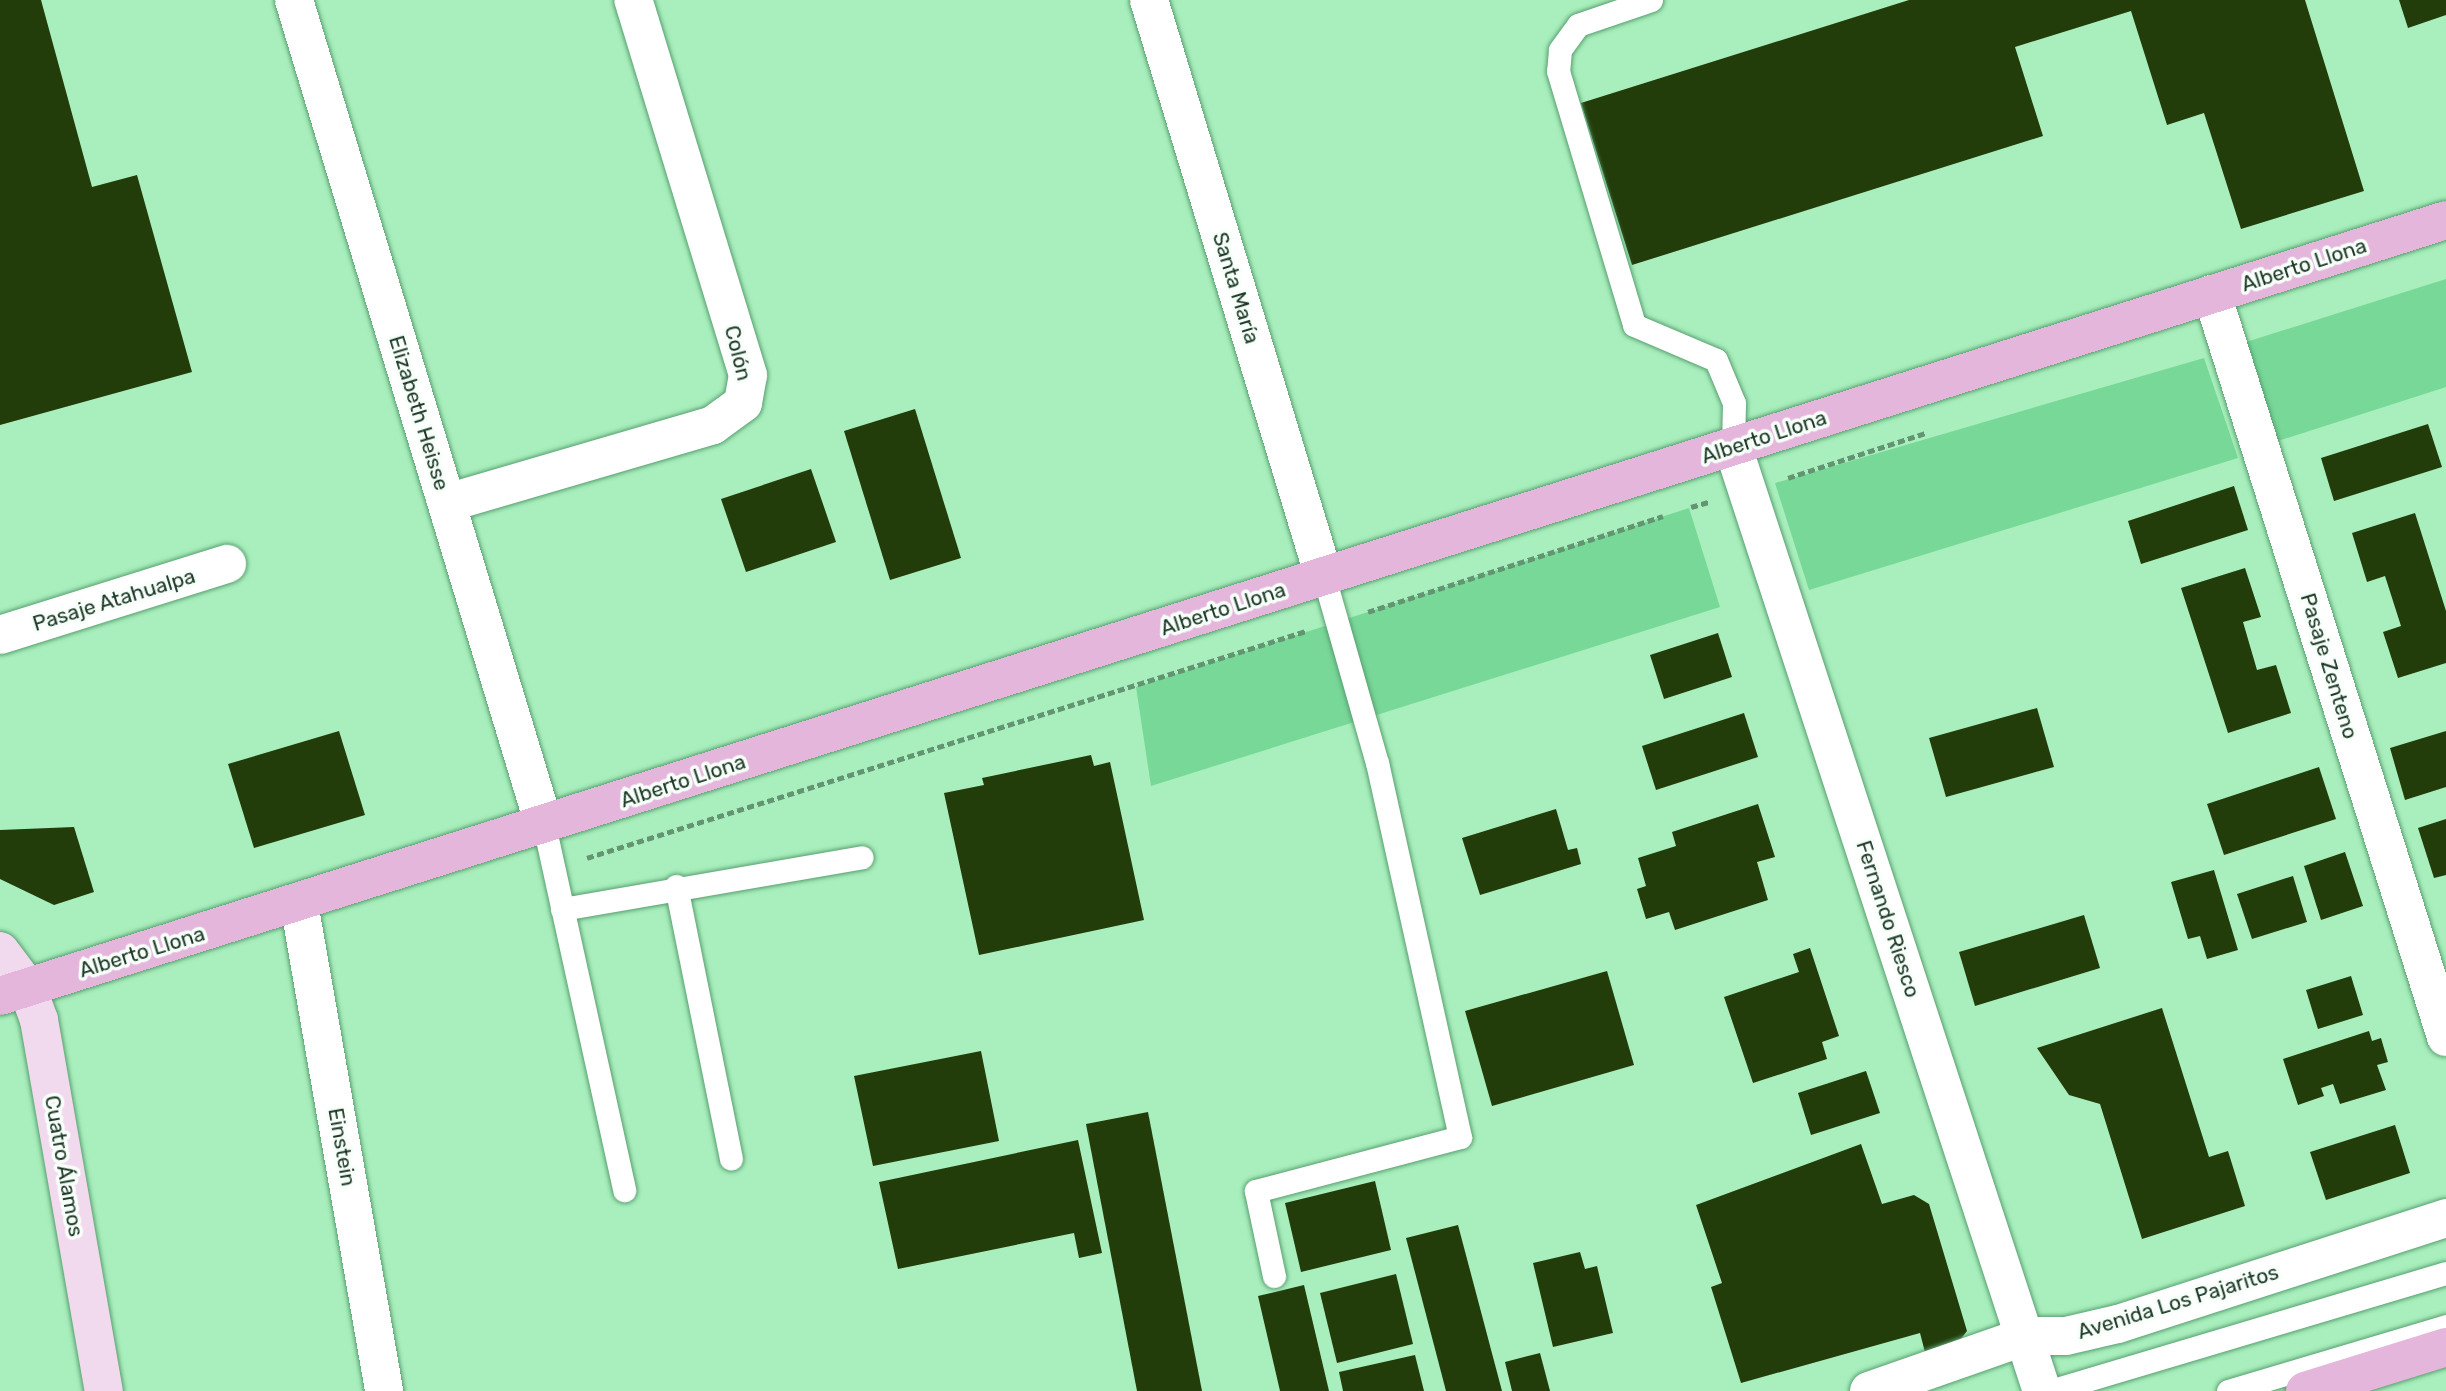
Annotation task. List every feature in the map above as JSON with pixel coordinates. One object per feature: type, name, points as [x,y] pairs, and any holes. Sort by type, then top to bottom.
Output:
[{"type":"main road","name":"Alberto Llona","points":[[13,991],[299,903],[2446,220]]},
{"type":"main road","name":"Cuatro Álamos","points":[[0,951],[13,991],[39,1020],[104,1391]]},
{"type":"main road","points":[[2305,1391],[2446,1347]]},
{"type":"street","name":"Elizabeth Heisse","points":[[294,0],[544,825]]},
{"type":"street","name":"Colón","points":[[447,503],[713,425],[743,402],[748,374],[633,0]]},
{"type":"street","name":"Santa María","points":[[1149,0],[1324,577]]},
{"type":"street","name":"Pasaje Zenteno","points":[[2212,294],[2446,1037]]},
{"type":"street","name":"Fernando Riesco","points":[[1733,447],[2042,1391]]},
{"type":"street","name":"Pasaje Atahualpa","points":[[0,635],[227,564]]},
{"type":"street","name":"Einstein","points":[[299,903],[384,1391]]},
{"type":"street","name":"Avenida Los Pajaritos","points":[[1869,1391],[2026,1336],[2092,1331],[2446,1218]]},
{"type":"lane","points":[[1651,0],[1578,25],[1560,50],[1558,71],[1634,325],[1716,360],[1734,403],[1733,447]]},
{"type":"lane","points":[[1274,1276],[1255,1191],[1460,1137],[1377,764],[1324,577]]},
{"type":"lane","points":[[544,825],[624,1190]]},
{"type":"lane","points":[[562,909],[676,887],[862,857]]},
{"type":"lane","points":[[676,887],[730,1159]]},
{"type":"lane","points":[[2050,1391],[2446,1273]]},
{"type":"lane","points":[[2228,1391],[2446,1326]]},
{"type":"green space","points":[[2446,279],[2446,387],[2275,442],[2243,343]]},
{"type":"green space","points":[[2204,358],[2238,458],[1809,590],[1775,483]]},
{"type":"green space","points":[[1689,508],[1720,607],[1151,786],[1136,687]]},
{"type":"building","points":[[0,0],[41,0],[92,187],[137,175],[192,372],[0,425]]},
{"type":"building","points":[[1909,0],[2305,0],[2364,191],[2241,229],[2204,113],[2167,125],[2131,11],[2015,47],[2043,136],[1632,265],[1581,103]]},
{"type":"building","points":[[2399,0],[2446,0],[2446,15],[2408,28]]},
{"type":"building","points":[[915,409],[961,558],[890,580],[844,431]]},
{"type":"building","points":[[2428,424],[2442,467],[2334,501],[2321,458]]},
{"type":"building","points":[[811,469],[836,542],[746,572],[721,499]]},
{"type":"building","points":[[2234,486],[2248,530],[2141,564],[2128,521]]},
{"type":"building","points":[[2415,513],[2446,611],[2446,663],[2398,678],[2383,632],[2401,626],[2385,576],[2367,582],[2352,533]]},
{"type":"building","points":[[2245,568],[2261,617],[2243,622],[2257,670],[2276,665],[2291,713],[2228,733],[2181,588]]},
{"type":"building","points":[[1718,633],[1732,677],[1664,699],[1650,655]]},
{"type":"building","points":[[2037,708],[2054,767],[1946,797],[1929,738]]},
{"type":"building","points":[[1744,713],[1758,757],[1656,790],[1642,746]]},
{"type":"building","points":[[339,731],[365,815],[254,848],[228,764]]},
{"type":"building","points":[[2446,731],[2446,787],[2405,800],[2390,748]]},
{"type":"building","points":[[1091,755],[1094,766],[1110,762],[1144,920],[979,955],[944,793],[984,785],[982,778]]},
{"type":"building","points":[[2319,767],[2336,819],[2224,855],[2207,804]]},
{"type":"building","points":[[1758,804],[1775,857],[1757,862],[1768,900],[1675,930],[1669,912],[1646,919],[1637,889],[1646,886],[1638,858],[1676,846],[1672,832]]},
{"type":"building","points":[[1556,809],[1568,850],[1577,848],[1581,864],[1480,895],[1462,838]]},
{"type":"building","points":[[2446,819],[2446,875],[2434,878],[2418,828]]},
{"type":"building","points":[[74,827],[94,892],[54,905],[0,879],[0,830]]},
{"type":"building","points":[[2345,852],[2363,906],[2321,920],[2304,866]]},
{"type":"building","points":[[2214,870],[2238,950],[2207,959],[2200,936],[2188,939],[2171,882]]},
{"type":"building","points":[[2293,876],[2307,922],[2252,939],[2237,894]]},
{"type":"building","points":[[2084,915],[2100,968],[1975,1006],[1959,952]]},
{"type":"building","points":[[1810,948],[1839,1036],[1822,1042],[1827,1059],[1753,1083],[1724,997],[1799,972],[1793,954]]},
{"type":"building","points":[[1607,971],[1634,1065],[1492,1106],[1465,1011]]},
{"type":"building","points":[[2351,976],[2363,1015],[2318,1029],[2306,990]]},
{"type":"building","points":[[2162,1008],[2209,1157],[2228,1151],[2245,1206],[2142,1239],[2100,1104],[2069,1095],[2037,1048]]},
{"type":"building","points":[[2369,1031],[2372,1041],[2381,1038],[2388,1062],[2377,1065],[2386,1090],[2340,1104],[2333,1084],[2321,1088],[2324,1096],[2298,1105],[2283,1059]]},
{"type":"building","points":[[981,1051],[999,1141],[873,1166],[854,1076]]},
{"type":"building","points":[[1866,1071],[1880,1113],[1811,1135],[1798,1093]]},
{"type":"building","points":[[1148,1112],[1202,1391],[1137,1391],[1086,1124]]},
{"type":"building","points":[[2395,1125],[2410,1173],[2326,1200],[2310,1152]]},
{"type":"building","points":[[1078,1140],[1102,1253],[1079,1258],[1074,1233],[898,1269],[879,1182]]},
{"type":"building","points":[[1861,1144],[1882,1204],[1914,1195],[1929,1204],[1967,1331],[1956,1345],[1926,1356],[1920,1333],[1741,1383],[1711,1287],[1722,1283],[1696,1205]]},
{"type":"building","points":[[1375,1181],[1391,1250],[1301,1272],[1285,1203]]},
{"type":"building","points":[[1458,1225],[1502,1391],[1446,1391],[1406,1238]]},
{"type":"building","points":[[1580,1252],[1585,1269],[1597,1266],[1613,1333],[1553,1347],[1533,1263]]},
{"type":"building","points":[[1396,1274],[1413,1344],[1337,1363],[1320,1293]]},
{"type":"building","points":[[1304,1285],[1329,1391],[1280,1391],[1258,1296]]},
{"type":"building","points":[[1540,1353],[1550,1391],[1512,1391],[1505,1362]]},
{"type":"building","points":[[1415,1355],[1424,1391],[1343,1391],[1339,1372]]}]
